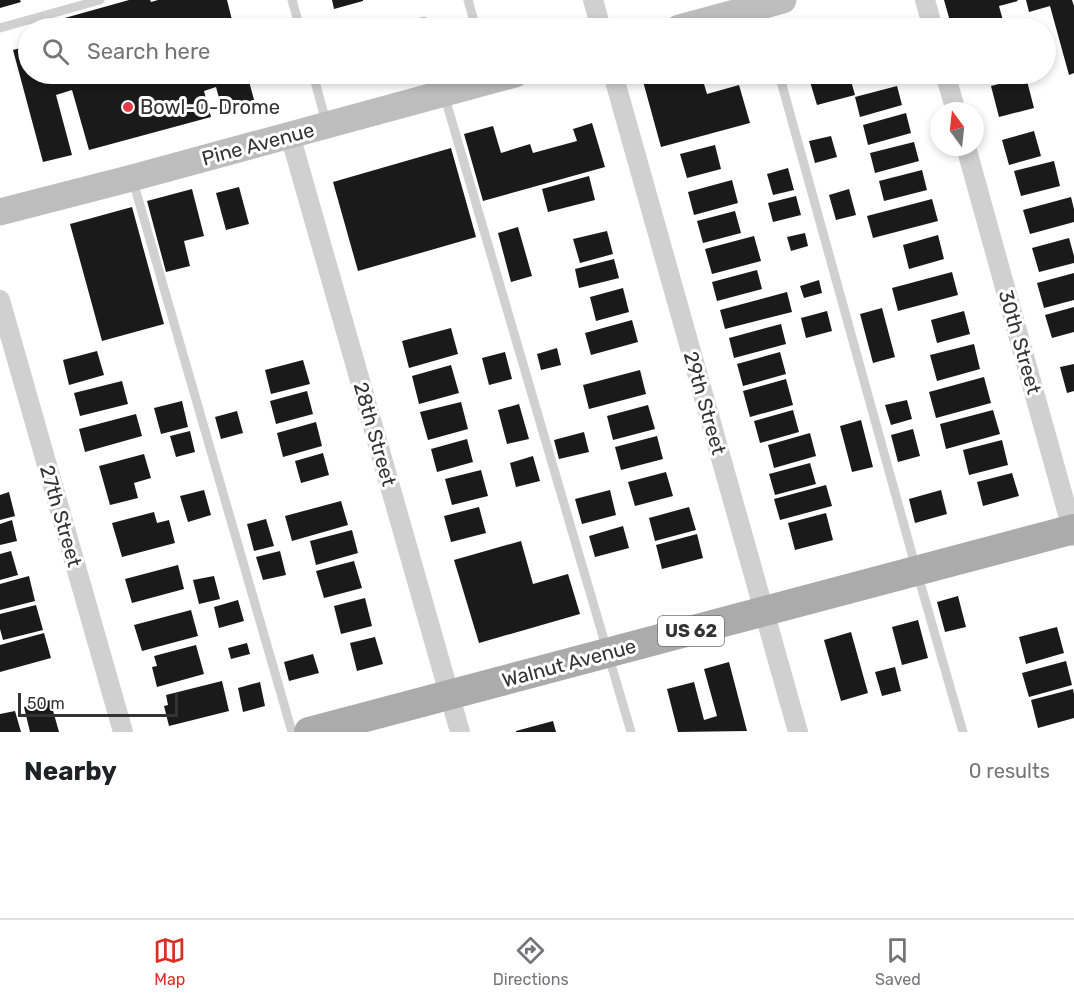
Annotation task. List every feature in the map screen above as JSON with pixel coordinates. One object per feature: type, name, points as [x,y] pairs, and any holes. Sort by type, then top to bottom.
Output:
[{"type":"main road","points":[[736,18],[770,12]]},
{"type":"main road","name":"Pine Avenue","points":[[0,212],[327,125],[438,84]]},
{"type":"main road","name":"Walnut Avenue","points":[[309,732],[1073,532]]},
{"type":"street","points":[[593,0],[598,18]]},
{"type":"street","points":[[925,0],[930,18]]},
{"type":"street","name":"29th Street","points":[[616,84],[798,732]]},
{"type":"street","points":[[948,84],[953,102]]},
{"type":"street","name":"28th Street","points":[[290,135],[460,732]]},
{"type":"street","name":"30th Street","points":[[969,156],[1073,532]]},
{"type":"street","name":"27th Street","points":[[0,300],[123,732]]},
{"type":"lane","points":[[36,18],[100,0]]},
{"type":"lane","points":[[292,0],[297,18]]},
{"type":"lane","points":[[468,0],[473,18]]},
{"type":"lane","points":[[0,28],[18,23]]},
{"type":"lane","points":[[316,84],[327,125]]},
{"type":"lane","points":[[441,84],[631,732]]},
{"type":"lane","points":[[782,84],[963,732]]},
{"type":"lane","points":[[132,178],[292,732]]},
{"type":"building","points":[[0,0],[20,0],[21,2],[0,8]]},
{"type":"building","points":[[129,0],[150,0],[151,2],[158,0],[227,0],[232,18],[65,18]]},
{"type":"building","points":[[332,0],[363,0],[363,1],[334,9]]},
{"type":"building","points":[[944,0],[1018,1],[999,6],[1002,18],[949,18]]},
{"type":"building","points":[[1026,0],[1072,0],[1074,6],[1074,73],[1069,75],[1056,28],[1056,18],[1053,18],[1050,6],[1029,12]]},
{"type":"building","points":[[18,49],[18,69],[13,50]]},
{"type":"building","points":[[22,84],[250,84],[256,107],[224,116],[216,87],[204,91],[211,117],[89,150],[72,90],[56,95],[72,155],[43,162]]},
{"type":"building","points":[[644,84],[704,84],[707,94],[739,85],[750,123],[661,147]]},
{"type":"building","points":[[811,84],[852,84],[855,95],[817,105]]},
{"type":"building","points":[[1028,84],[1034,108],[999,117],[991,86]]},
{"type":"building","points":[[897,86],[902,105],[860,117],[855,97]]},
{"type":"building","points":[[906,113],[911,133],[868,145],[863,125]]},
{"type":"building","points":[[592,123],[605,167],[483,201],[464,134],[493,126],[501,153],[530,144],[533,153],[577,141],[573,129]]},
{"type":"building","points":[[1034,131],[1041,156],[1009,165],[1002,140]]},
{"type":"building","points":[[831,136],[837,157],[815,163],[809,141]]},
{"type":"building","points":[[914,142],[919,161],[875,173],[870,153]]},
{"type":"building","points":[[715,145],[721,169],[687,178],[680,154]]},
{"type":"building","points":[[451,148],[476,237],[358,271],[333,182]]},
{"type":"building","points":[[1054,161],[1060,186],[1021,196],[1014,171]]},
{"type":"building","points":[[788,168],[794,190],[773,195],[767,174]]},
{"type":"building","points":[[922,170],[927,190],[884,201],[879,181]]},
{"type":"building","points":[[589,176],[595,200],[548,212],[542,189]]},
{"type":"building","points":[[732,180],[738,203],[694,215],[688,192]]},
{"type":"building","points":[[239,187],[249,224],[226,230],[216,193]]},
{"type":"building","points":[[192,189],[204,236],[184,241],[190,266],[166,272],[147,201]]},
{"type":"building","points":[[849,189],[856,215],[836,220],[829,195]]},
{"type":"building","points":[[796,196],[801,215],[773,222],[768,203]]},
{"type":"building","points":[[1071,197],[1074,222],[1030,234],[1023,210]]},
{"type":"building","points":[[932,199],[938,221],[873,238],[867,216]]},
{"type":"building","points":[[132,207],[164,324],[102,341],[70,224]]},
{"type":"building","points":[[735,211],[741,233],[703,243],[697,221]]},
{"type":"building","points":[[518,227],[532,276],[511,282],[498,233]]},
{"type":"building","points":[[607,231],[613,254],[580,263],[573,239]]},
{"type":"building","points":[[805,233],[808,246],[791,251],[787,237]]},
{"type":"building","points":[[938,235],[944,259],[909,269],[903,245]]},
{"type":"building","points":[[754,236],[761,261],[712,274],[705,249]]},
{"type":"building","points":[[1069,238],[1074,263],[1039,272],[1032,248]]},
{"type":"building","points":[[614,259],[619,278],[579,288],[575,269]]},
{"type":"building","points":[[757,270],[762,289],[717,301],[712,282]]},
{"type":"building","points":[[952,272],[958,295],[898,311],[892,288]]},
{"type":"building","points":[[1074,273],[1074,300],[1044,308],[1037,283]]},
{"type":"building","points":[[819,280],[822,293],[804,298],[800,286]]},
{"type":"building","points":[[623,288],[629,312],[596,321],[590,297]]},
{"type":"building","points":[[787,292],[792,312],[725,329],[720,310]]},
{"type":"building","points":[[1074,307],[1074,332],[1052,338],[1045,315]]},
{"type":"building","points":[[882,308],[895,357],[873,363],[860,314]]},
{"type":"building","points":[[827,311],[832,331],[806,338],[801,318]]},
{"type":"building","points":[[964,311],[970,334],[937,343],[931,320]]},
{"type":"building","points":[[632,320],[638,342],[591,355],[585,333]]},
{"type":"building","points":[[781,324],[786,344],[734,358],[729,338]]},
{"type":"building","points":[[451,328],[458,354],[409,368],[402,341]]},
{"type":"building","points":[[974,344],[980,369],[937,381],[930,355]]},
{"type":"building","points":[[557,348],[561,365],[541,370],[537,354]]},
{"type":"building","points":[[97,351],[104,375],[69,385],[63,360]]},
{"type":"building","points":[[505,352],[512,379],[489,385],[482,358]]},
{"type":"building","points":[[780,352],[786,374],[743,386],[737,364]]},
{"type":"building","points":[[303,360],[310,384],[271,394],[265,370]]},
{"type":"building","points":[[1074,364],[1074,391],[1067,393],[1060,367]]},
{"type":"building","points":[[451,365],[459,393],[419,404],[412,376]]},
{"type":"building","points":[[640,370],[646,394],[589,409],[583,385]]},
{"type":"building","points":[[984,377],[991,403],[936,418],[929,392]]},
{"type":"building","points":[[786,379],[793,405],[750,417],[743,391]]},
{"type":"building","points":[[122,381],[128,404],[80,416],[74,393]]},
{"type":"building","points":[[307,391],[313,414],[276,424],[270,401]]},
{"type":"building","points":[[907,400],[912,419],[891,425],[885,405]]},
{"type":"building","points":[[182,401],[188,427],[161,434],[154,408]]},
{"type":"building","points":[[461,402],[468,429],[428,440],[420,412]]},
{"type":"building","points":[[519,404],[529,439],[507,444],[498,410]]},
{"type":"building","points":[[648,405],[655,429],[613,440],[607,416]]},
{"type":"building","points":[[793,410],[799,432],[760,443],[754,421]]},
{"type":"building","points":[[993,410],[1000,434],[946,449],[940,424]]},
{"type":"building","points":[[237,411],[243,433],[221,439],[215,417]]},
{"type":"building","points":[[136,414],[142,436],[85,452],[79,429]]},
{"type":"building","points":[[861,420],[873,467],[852,472],[840,426]]},
{"type":"building","points":[[316,422],[322,446],[283,457],[277,433]]},
{"type":"building","points":[[913,429],[920,456],[898,462],[891,435]]},
{"type":"building","points":[[190,431],[195,452],[176,457],[170,436]]},
{"type":"building","points":[[584,432],[589,452],[559,459],[554,440]]},
{"type":"building","points":[[810,433],[816,456],[774,468],[768,445]]},
{"type":"building","points":[[657,436],[663,459],[621,470],[615,447]]},
{"type":"building","points":[[467,439],[473,462],[437,472],[431,449]]},
{"type":"building","points":[[1002,440],[1008,465],[969,475],[963,450]]},
{"type":"building","points":[[323,453],[329,475],[301,483],[295,461]]},
{"type":"building","points":[[144,454],[151,478],[134,483],[138,498],[110,505],[99,466]]},
{"type":"building","points":[[533,456],[540,481],[516,487],[510,463]]},
{"type":"building","points":[[810,463],[816,484],[775,495],[769,474]]},
{"type":"building","points":[[481,470],[488,496],[452,505],[445,479]]},
{"type":"building","points":[[666,472],[673,496],[635,506],[628,482]]},
{"type":"building","points":[[1012,473],[1019,496],[983,506],[977,482]]},
{"type":"building","points":[[826,485],[832,506],[780,520],[774,499]]},
{"type":"building","points":[[204,490],[211,515],[188,522],[180,496]]},
{"type":"building","points":[[610,490],[616,515],[582,524],[575,499]]},
{"type":"building","points":[[941,490],[947,514],[915,523],[909,499]]},
{"type":"building","points":[[9,492],[15,516],[0,520],[0,495]]},
{"type":"building","points":[[341,501],[348,525],[292,541],[285,516]]},
{"type":"building","points":[[479,507],[486,533],[451,542],[444,516]]},
{"type":"building","points":[[689,507],[696,530],[655,541],[649,518]]},
{"type":"building","points":[[154,512],[157,523],[169,520],[175,543],[122,557],[112,523]]},
{"type":"building","points":[[826,513],[833,540],[795,550],[788,523]]},
{"type":"building","points":[[266,519],[274,546],[254,551],[247,524]]},
{"type":"building","points":[[12,520],[17,541],[0,545],[0,524]]},
{"type":"building","points":[[623,526],[629,548],[595,557],[589,536]]},
{"type":"building","points":[[352,530],[358,553],[316,565],[310,541]]},
{"type":"building","points":[[697,534],[703,558],[662,569],[656,545]]},
{"type":"building","points":[[521,541],[533,584],[568,574],[580,614],[479,643],[454,560]]},
{"type":"building","points":[[11,551],[18,575],[0,580],[0,554]]},
{"type":"building","points":[[280,551],[286,575],[263,580],[256,557]]},
{"type":"building","points":[[354,561],[362,588],[324,598],[316,571]]},
{"type":"building","points":[[178,565],[184,589],[132,603],[125,579]]},
{"type":"building","points":[[29,576],[35,601],[0,610],[0,584]]},
{"type":"building","points":[[214,576],[220,599],[199,604],[193,580]]},
{"type":"building","points":[[958,596],[966,627],[945,632],[937,602]]},
{"type":"building","points":[[365,598],[372,626],[341,634],[334,606]]},
{"type":"building","points":[[238,600],[244,621],[219,628],[214,607]]},
{"type":"building","points":[[36,605],[43,630],[3,640],[0,614]]},
{"type":"building","points":[[191,610],[198,636],[142,651],[134,625]]},
{"type":"building","points":[[918,620],[928,658],[902,665],[892,627]]},
{"type":"building","points":[[1057,627],[1064,653],[1026,664],[1019,637]]},
{"type":"building","points":[[851,632],[868,693],[841,701],[824,640]]},
{"type":"building","points":[[44,633],[51,658],[0,672],[0,645]]},
{"type":"building","points":[[375,637],[383,664],[357,671],[350,643]]},
{"type":"building","points":[[247,643],[250,654],[231,659],[228,648]]},
{"type":"building","points":[[196,645],[204,674],[157,687],[152,667],[157,666],[154,656]]},
{"type":"building","points":[[313,654],[319,673],[289,681],[284,662]]},
{"type":"building","points":[[1066,661],[1072,685],[1029,697],[1022,673]]},
{"type":"building","points":[[729,662],[747,731],[678,732],[667,689],[694,682],[704,720],[717,716],[704,669]]},
{"type":"building","points":[[895,667],[901,691],[882,696],[875,672]]},
{"type":"building","points":[[222,681],[229,711],[169,726],[164,706],[168,705],[166,695]]},
{"type":"building","points":[[260,682],[265,706],[243,712],[238,688]]},
{"type":"building","points":[[1073,689],[1074,718],[1038,728],[1031,700]]},
{"type":"building","points":[[50,700],[59,732],[30,732],[24,707]]},
{"type":"building","points":[[15,711],[21,732],[0,732],[0,714]]},
{"type":"building","points":[[553,721],[556,732],[516,732],[516,731]]},
{"type":"place","name":"Bowl-O-Drome","points":[[128,107]]}]
